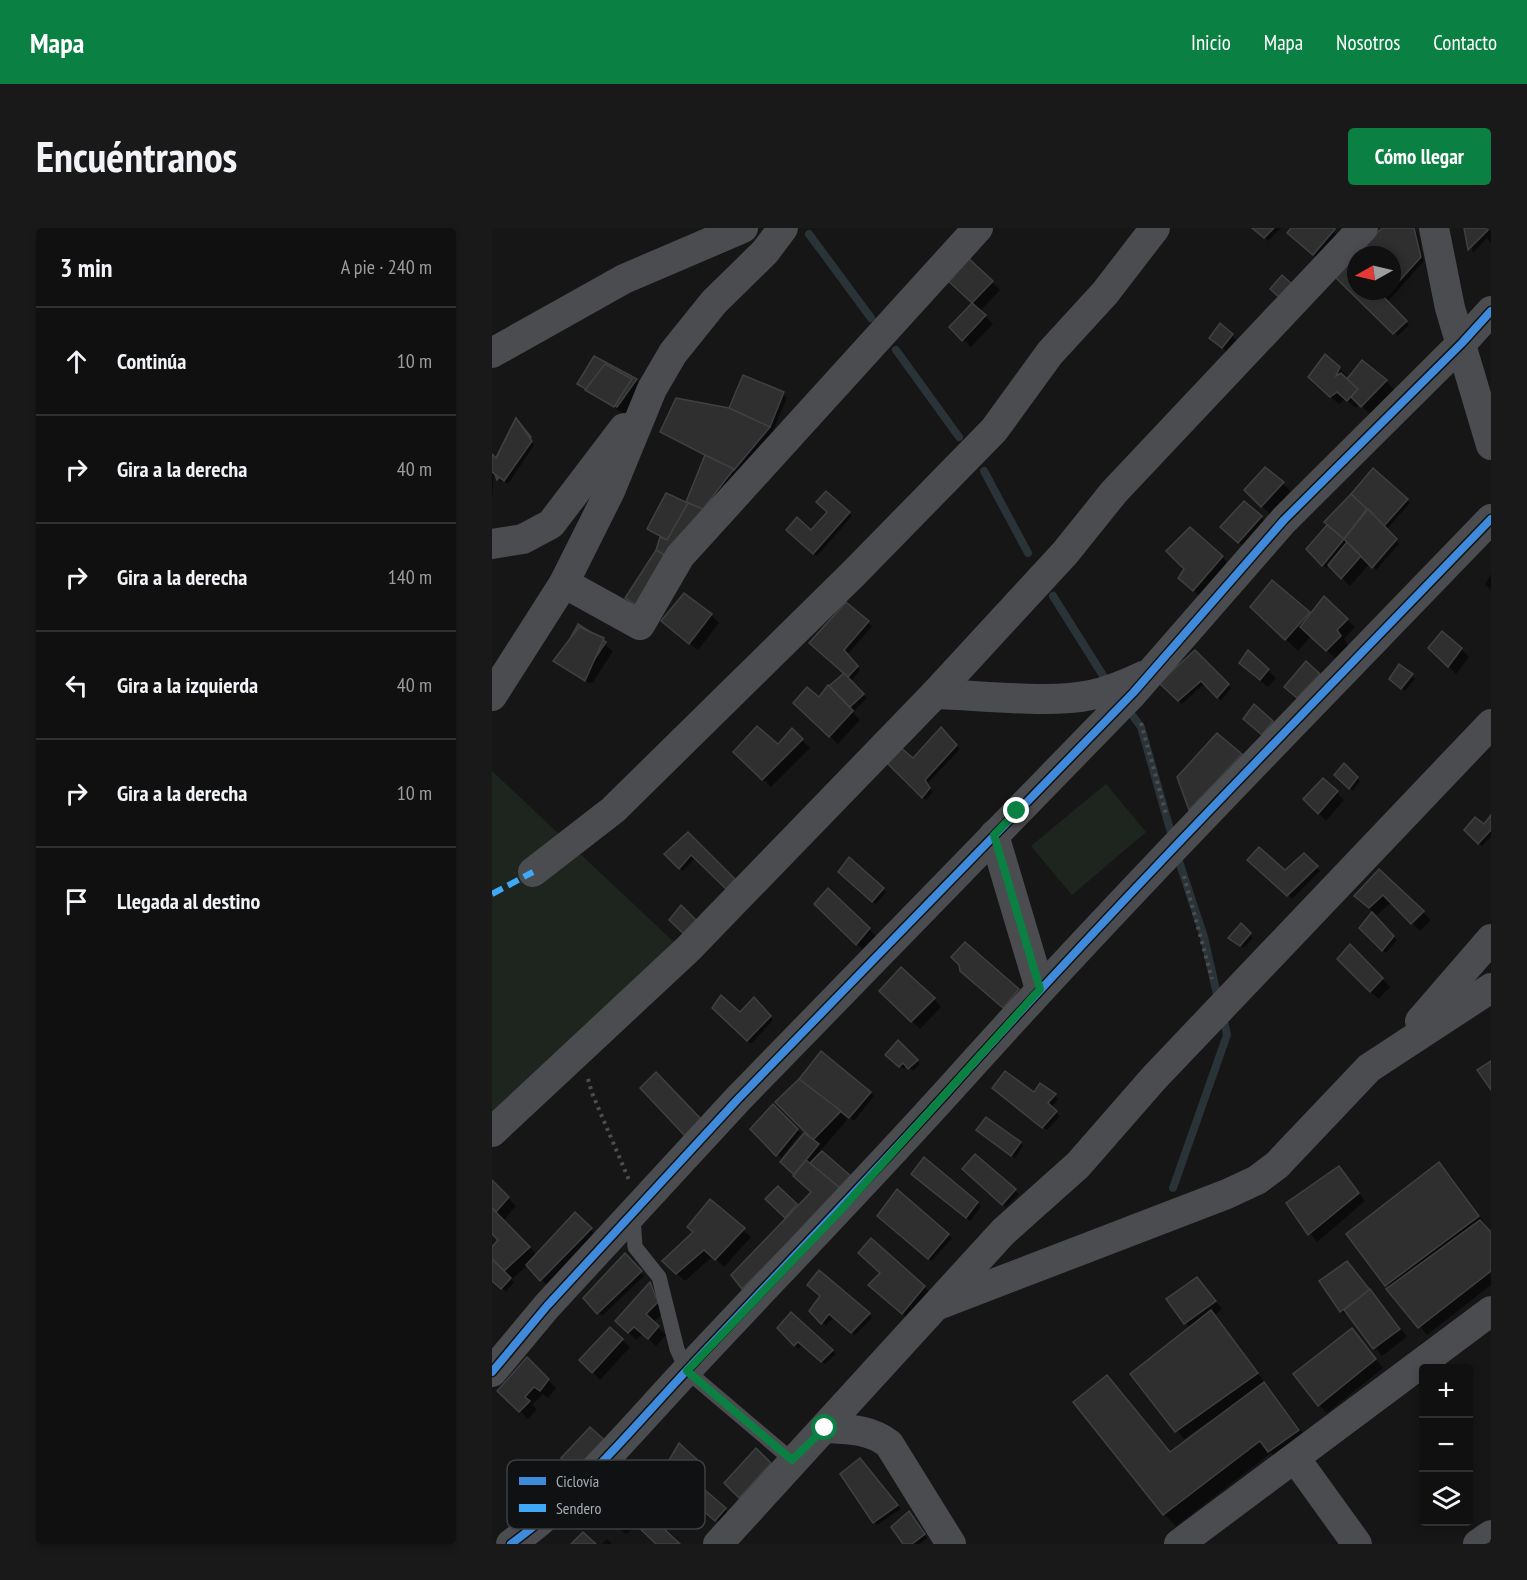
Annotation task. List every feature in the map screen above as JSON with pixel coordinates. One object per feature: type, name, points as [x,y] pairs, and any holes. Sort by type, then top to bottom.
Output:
[{"type":"street","points":[[492,353],[624,279],[742,228]]},
{"type":"street","points":[[492,544],[523,539],[551,524],[652,388],[673,353],[714,302],[765,252],[783,228]]},
{"type":"street","points":[[564,583],[640,625],[680,556],[978,228]]},
{"type":"street","points":[[532,872],[613,810],[854,573],[969,455],[994,429],[1050,353],[1105,292],[1155,228]]},
{"type":"street","points":[[492,1132],[688,949],[934,694],[1065,552],[1114,492],[1363,228]]},
{"type":"street","points":[[1434,228],[1450,308],[1491,445]]},
{"type":"street","points":[[492,1372],[547,1306],[738,1099],[1133,693],[1284,520],[1462,344],[1491,311]]},
{"type":"street","points":[[1462,344],[1491,337]]},
{"type":"street","points":[[492,696],[564,583],[610,491],[652,388]]},
{"type":"street","points":[[606,1460],[687,1371],[839,1212],[1040,989],[1491,519]]},
{"type":"street","points":[[934,694],[1057,698],[1089,696],[1117,688],[1151,672]]},
{"type":"street","points":[[723,1542],[792,1460],[825,1428],[1003,1232],[1078,1165],[1154,1078],[1491,724]]},
{"type":"street","points":[[994,835],[1040,989]]},
{"type":"street","points":[[1393,1051],[1491,939]]},
{"type":"street","points":[[933,1307],[1227,1194],[1257,1179],[1276,1165],[1369,1068],[1491,988]]},
{"type":"street","points":[[1179,1544],[1491,1311]]},
{"type":"street","points":[[825,1428],[858,1429],[879,1436],[889,1444],[951,1544]]},
{"type":"street","points":[[1295,1458],[1357,1544]]},
{"type":"street","points":[[492,1527],[503,1544]]},
{"type":"street","points":[[511,1544],[532,1529]]},
{"type":"street","points":[[1478,1544],[1491,1534]]},
{"type":"lane","points":[[632,1214],[635,1246],[659,1277],[677,1349],[687,1371],[792,1460]]},
{"type":"path","points":[[581,1048],[592,1094],[629,1180],[632,1214]]},
{"type":"shaded area","points":[[492,771],[677,945],[492,1126]]},
{"type":"shaded area","points":[[1106,784],[1146,832],[1072,895],[1031,846]]},
{"type":"building","points":[[1252,228],[1274,228],[1264,238]]},
{"type":"building","points":[[1291,228],[1335,229],[1313,255],[1287,233]]},
{"type":"building","points":[[1382,228],[1414,228],[1421,257],[1401,279],[1401,246],[1365,245]]},
{"type":"building","points":[[1464,228],[1490,228],[1468,250]]},
{"type":"building","points":[[966,256],[993,281],[972,303],[945,278]]},
{"type":"building","points":[[1347,263],[1347,289],[1335,277]]},
{"type":"building","points":[[1282,275],[1293,285],[1280,298],[1270,289]]},
{"type":"building","points":[[1358,300],[1387,300],[1407,321],[1393,334]]},
{"type":"building","points":[[972,303],[986,315],[962,341],[949,327]]},
{"type":"building","points":[[1220,323],[1233,334],[1222,348],[1209,338]]},
{"type":"building","points":[[1325,354],[1340,367],[1336,376],[1341,373],[1358,389],[1347,401],[1337,392],[1330,397],[1308,377]]},
{"type":"building","points":[[594,356],[637,379],[617,407],[577,384]]},
{"type":"building","points":[[1362,360],[1387,380],[1361,407],[1351,397],[1358,389],[1347,379]]},
{"type":"building","points":[[605,364],[632,379],[614,407],[585,390]]},
{"type":"building","points":[[743,375],[784,392],[770,427],[729,408]]},
{"type":"building","points":[[676,398],[729,408],[770,427],[734,470],[660,432]]},
{"type":"building","points":[[516,418],[531,437],[497,480],[492,466]]},
{"type":"building","points":[[516,418],[532,441],[504,481],[492,472],[492,454],[496,458]]},
{"type":"building","points":[[705,455],[734,469],[703,509],[686,502]]},
{"type":"building","points":[[1265,467],[1284,482],[1261,507],[1244,490]]},
{"type":"building","points":[[1373,468],[1408,499],[1384,526],[1351,494]]},
{"type":"building","points":[[826,491],[850,512],[813,554],[786,530],[797,517],[811,530],[827,512],[816,502]]},
{"type":"building","points":[[666,493],[688,503],[667,540],[647,529]]},
{"type":"building","points":[[1351,494],[1367,509],[1344,539],[1324,522]]},
{"type":"building","points":[[1244,501],[1262,516],[1238,543],[1220,527]]},
{"type":"building","points":[[688,503],[703,509],[666,556],[656,550],[660,537],[667,540]]},
{"type":"building","points":[[1368,509],[1397,539],[1372,568],[1344,539]]},
{"type":"building","points":[[1327,525],[1344,539],[1322,566],[1306,549]]},
{"type":"building","points":[[1190,527],[1223,556],[1193,591],[1178,578],[1184,569],[1166,551]]},
{"type":"building","points":[[1347,542],[1361,556],[1341,579],[1328,565]]},
{"type":"building","points":[[656,550],[666,556],[636,605],[625,598]]},
{"type":"building","points":[[1272,580],[1310,612],[1285,640],[1250,607]]},
{"type":"building","points":[[684,593],[712,614],[689,644],[661,621]]},
{"type":"building","points":[[1324,596],[1348,619],[1337,630],[1341,636],[1326,651],[1300,627]]},
{"type":"building","points":[[846,602],[869,621],[844,650],[858,666],[848,677],[809,643]]},
{"type":"building","points":[[578,624],[606,642],[584,675],[557,663]]},
{"type":"building","points":[[579,627],[604,638],[585,681],[553,661]]},
{"type":"building","points":[[1442,631],[1462,648],[1448,667],[1428,648]]},
{"type":"building","points":[[1195,650],[1229,684],[1217,698],[1201,681],[1178,701],[1159,683]]},
{"type":"building","points":[[1248,650],[1269,669],[1260,680],[1239,663]]},
{"type":"building","points":[[1306,661],[1320,674],[1297,698],[1284,687]]},
{"type":"building","points":[[1399,664],[1413,674],[1401,689],[1389,679]]},
{"type":"building","points":[[844,673],[864,694],[850,707],[829,686]]},
{"type":"building","points":[[828,685],[853,711],[829,737],[793,703],[807,687],[819,697]]},
{"type":"building","points":[[1254,704],[1273,721],[1262,735],[1243,719]]},
{"type":"building","points":[[757,726],[778,744],[792,728],[803,739],[762,780],[733,752]]},
{"type":"building","points":[[941,727],[957,745],[925,780],[930,788],[922,798],[886,762],[900,747],[913,758]]},
{"type":"building","points":[[1217,733],[1242,754],[1189,810],[1177,777]]},
{"type":"building","points":[[1344,763],[1358,777],[1349,789],[1334,775]]},
{"type":"building","points":[[1323,778],[1338,791],[1318,814],[1303,799]]},
{"type":"building","points":[[1491,815],[1491,830],[1478,844],[1464,830],[1475,817],[1484,824]]},
{"type":"building","points":[[688,832],[735,879],[726,889],[691,855],[679,869],[664,854]]},
{"type":"building","points":[[1259,847],[1285,870],[1304,853],[1318,866],[1287,896],[1247,860]]},
{"type":"building","points":[[849,857],[884,888],[872,902],[838,872]]},
{"type":"building","points":[[1379,869],[1424,911],[1411,924],[1383,895],[1369,908],[1354,896]]},
{"type":"building","points":[[828,888],[870,928],[856,945],[814,904]]},
{"type":"building","points":[[681,905],[699,923],[687,937],[669,920]]},
{"type":"building","points":[[1372,912],[1394,936],[1382,951],[1359,928]]},
{"type":"building","points":[[1241,923],[1251,933],[1240,946],[1228,938]]},
{"type":"building","points":[[965,942],[1019,989],[1003,1008],[960,971],[959,965],[951,957]]},
{"type":"building","points":[[1350,944],[1383,978],[1370,992],[1337,959]]},
{"type":"building","points":[[901,967],[935,998],[911,1022],[879,991]]},
{"type":"building","points":[[721,995],[740,1012],[754,997],[771,1016],[747,1041],[712,1008]]},
{"type":"building","points":[[898,1040],[918,1060],[908,1069],[903,1063],[899,1067],[885,1055]]},
{"type":"building","points":[[821,1051],[871,1092],[849,1118],[799,1079]]},
{"type":"building","points":[[1491,1061],[1491,1090],[1477,1070]]},
{"type":"building","points":[[1005,1071],[1034,1092],[1040,1083],[1056,1094],[1048,1103],[1057,1111],[1042,1128],[992,1088]]},
{"type":"building","points":[[656,1072],[702,1120],[685,1136],[640,1088]]},
{"type":"building","points":[[799,1079],[841,1111],[813,1140],[775,1102]]},
{"type":"building","points":[[773,1104],[798,1129],[776,1156],[750,1129]]},
{"type":"building","points":[[986,1117],[1021,1142],[1011,1156],[976,1130]]},
{"type":"building","points":[[804,1133],[819,1144],[794,1175],[780,1162]]},
{"type":"building","points":[[822,1151],[852,1177],[841,1189],[810,1163]]},
{"type":"building","points":[[975,1154],[1016,1189],[1002,1205],[962,1169]]},
{"type":"building","points":[[924,1157],[978,1202],[966,1218],[911,1174]]},
{"type":"building","points":[[806,1160],[841,1189],[742,1289],[731,1275],[811,1192],[793,1176]]},
{"type":"building","points":[[1439,1162],[1479,1216],[1385,1286],[1346,1234]]},
{"type":"building","points":[[1339,1166],[1359,1193],[1308,1235],[1286,1203]]},
{"type":"building","points":[[492,1180],[509,1197],[496,1212],[492,1208]]},
{"type":"building","points":[[778,1186],[797,1204],[785,1218],[765,1199]]},
{"type":"building","points":[[897,1189],[949,1234],[928,1259],[877,1216]]},
{"type":"building","points":[[710,1199],[745,1228],[715,1260],[704,1250],[676,1274],[662,1261],[693,1232],[687,1227]]},
{"type":"building","points":[[492,1208],[530,1247],[504,1271],[492,1259],[492,1247],[498,1240],[492,1234]]},
{"type":"building","points":[[575,1212],[592,1228],[540,1281],[526,1265]]},
{"type":"building","points":[[1480,1220],[1491,1232],[1491,1271],[1418,1328],[1386,1289]]},
{"type":"building","points":[[871,1238],[925,1286],[902,1314],[868,1285],[880,1273],[858,1253]]},
{"type":"building","points":[[625,1253],[642,1271],[597,1314],[583,1298]]},
{"type":"building","points":[[492,1259],[511,1278],[501,1289],[492,1281]]},
{"type":"building","points":[[1347,1261],[1370,1290],[1340,1312],[1319,1281]]},
{"type":"building","points":[[819,1270],[870,1313],[851,1333],[829,1314],[821,1324],[809,1311],[820,1296],[807,1285]]},
{"type":"building","points":[[1197,1277],[1216,1301],[1184,1324],[1166,1299]]},
{"type":"building","points":[[650,1282],[658,1302],[646,1314],[659,1326],[648,1339],[634,1327],[628,1333],[615,1321]]},
{"type":"building","points":[[1370,1289],[1400,1329],[1373,1349],[1344,1310]]},
{"type":"building","points":[[1211,1310],[1258,1373],[1175,1432],[1130,1374]]},
{"type":"building","points":[[791,1312],[833,1350],[821,1362],[798,1342],[794,1346],[777,1328]]},
{"type":"building","points":[[610,1327],[623,1339],[592,1373],[579,1360]]},
{"type":"building","points":[[1352,1328],[1376,1359],[1318,1406],[1293,1374]]},
{"type":"building","points":[[527,1357],[549,1379],[540,1391],[534,1387],[525,1397],[530,1401],[519,1412],[497,1391]]},
{"type":"building","points":[[1107,1375],[1170,1452],[1264,1382],[1299,1430],[1268,1452],[1260,1441],[1163,1515],[1073,1402]]},
{"type":"building","points":[[590,1427],[608,1443],[593,1460],[563,1460],[561,1458]]},
{"type":"building","points":[[679,1443],[698,1460],[669,1460]]},
{"type":"building","points":[[756,1448],[771,1463],[739,1498],[724,1483]]},
{"type":"building","points":[[860,1458],[898,1505],[873,1523],[840,1474]]},
{"type":"building","points":[[705,1490],[726,1508],[715,1521],[705,1512]]},
{"type":"building","points":[[909,1511],[925,1534],[912,1544],[903,1544],[891,1527]]},
{"type":"building","points":[[640,1529],[664,1529],[680,1544],[656,1544]]},
{"type":"building","points":[[583,1532],[596,1544],[571,1544]]},
{"type":"waterway","points":[[809,234],[871,318]]},
{"type":"waterway","points":[[896,350],[959,437]]},
{"type":"waterway","points":[[984,471],[1028,553]]},
{"type":"waterway","points":[[1053,596],[1109,685]]},
{"type":"waterway","points":[[1127,708],[1141,727],[1173,840]]},
{"type":"waterway","points":[[1177,855],[1204,937],[1218,999]]},
{"type":"waterway","points":[[1173,1188],[1227,1035],[1223,1016]]},
{"type":"marked path","points":[[492,894],[533,872]]},
{"type":"cycle path","points":[[492,1372],[547,1306],[738,1099],[1133,693],[1284,520],[1462,343],[1491,311]]},
{"type":"cycle path","points":[[605,1460],[1151,872],[1491,519]]},
{"type":"cycle path","points":[[511,1544],[531,1529]]},
{"type":"route","points":[[825,1428],[792,1460],[687,1371],[839,1212],[1040,989],[994,835],[1017,811]]}]
